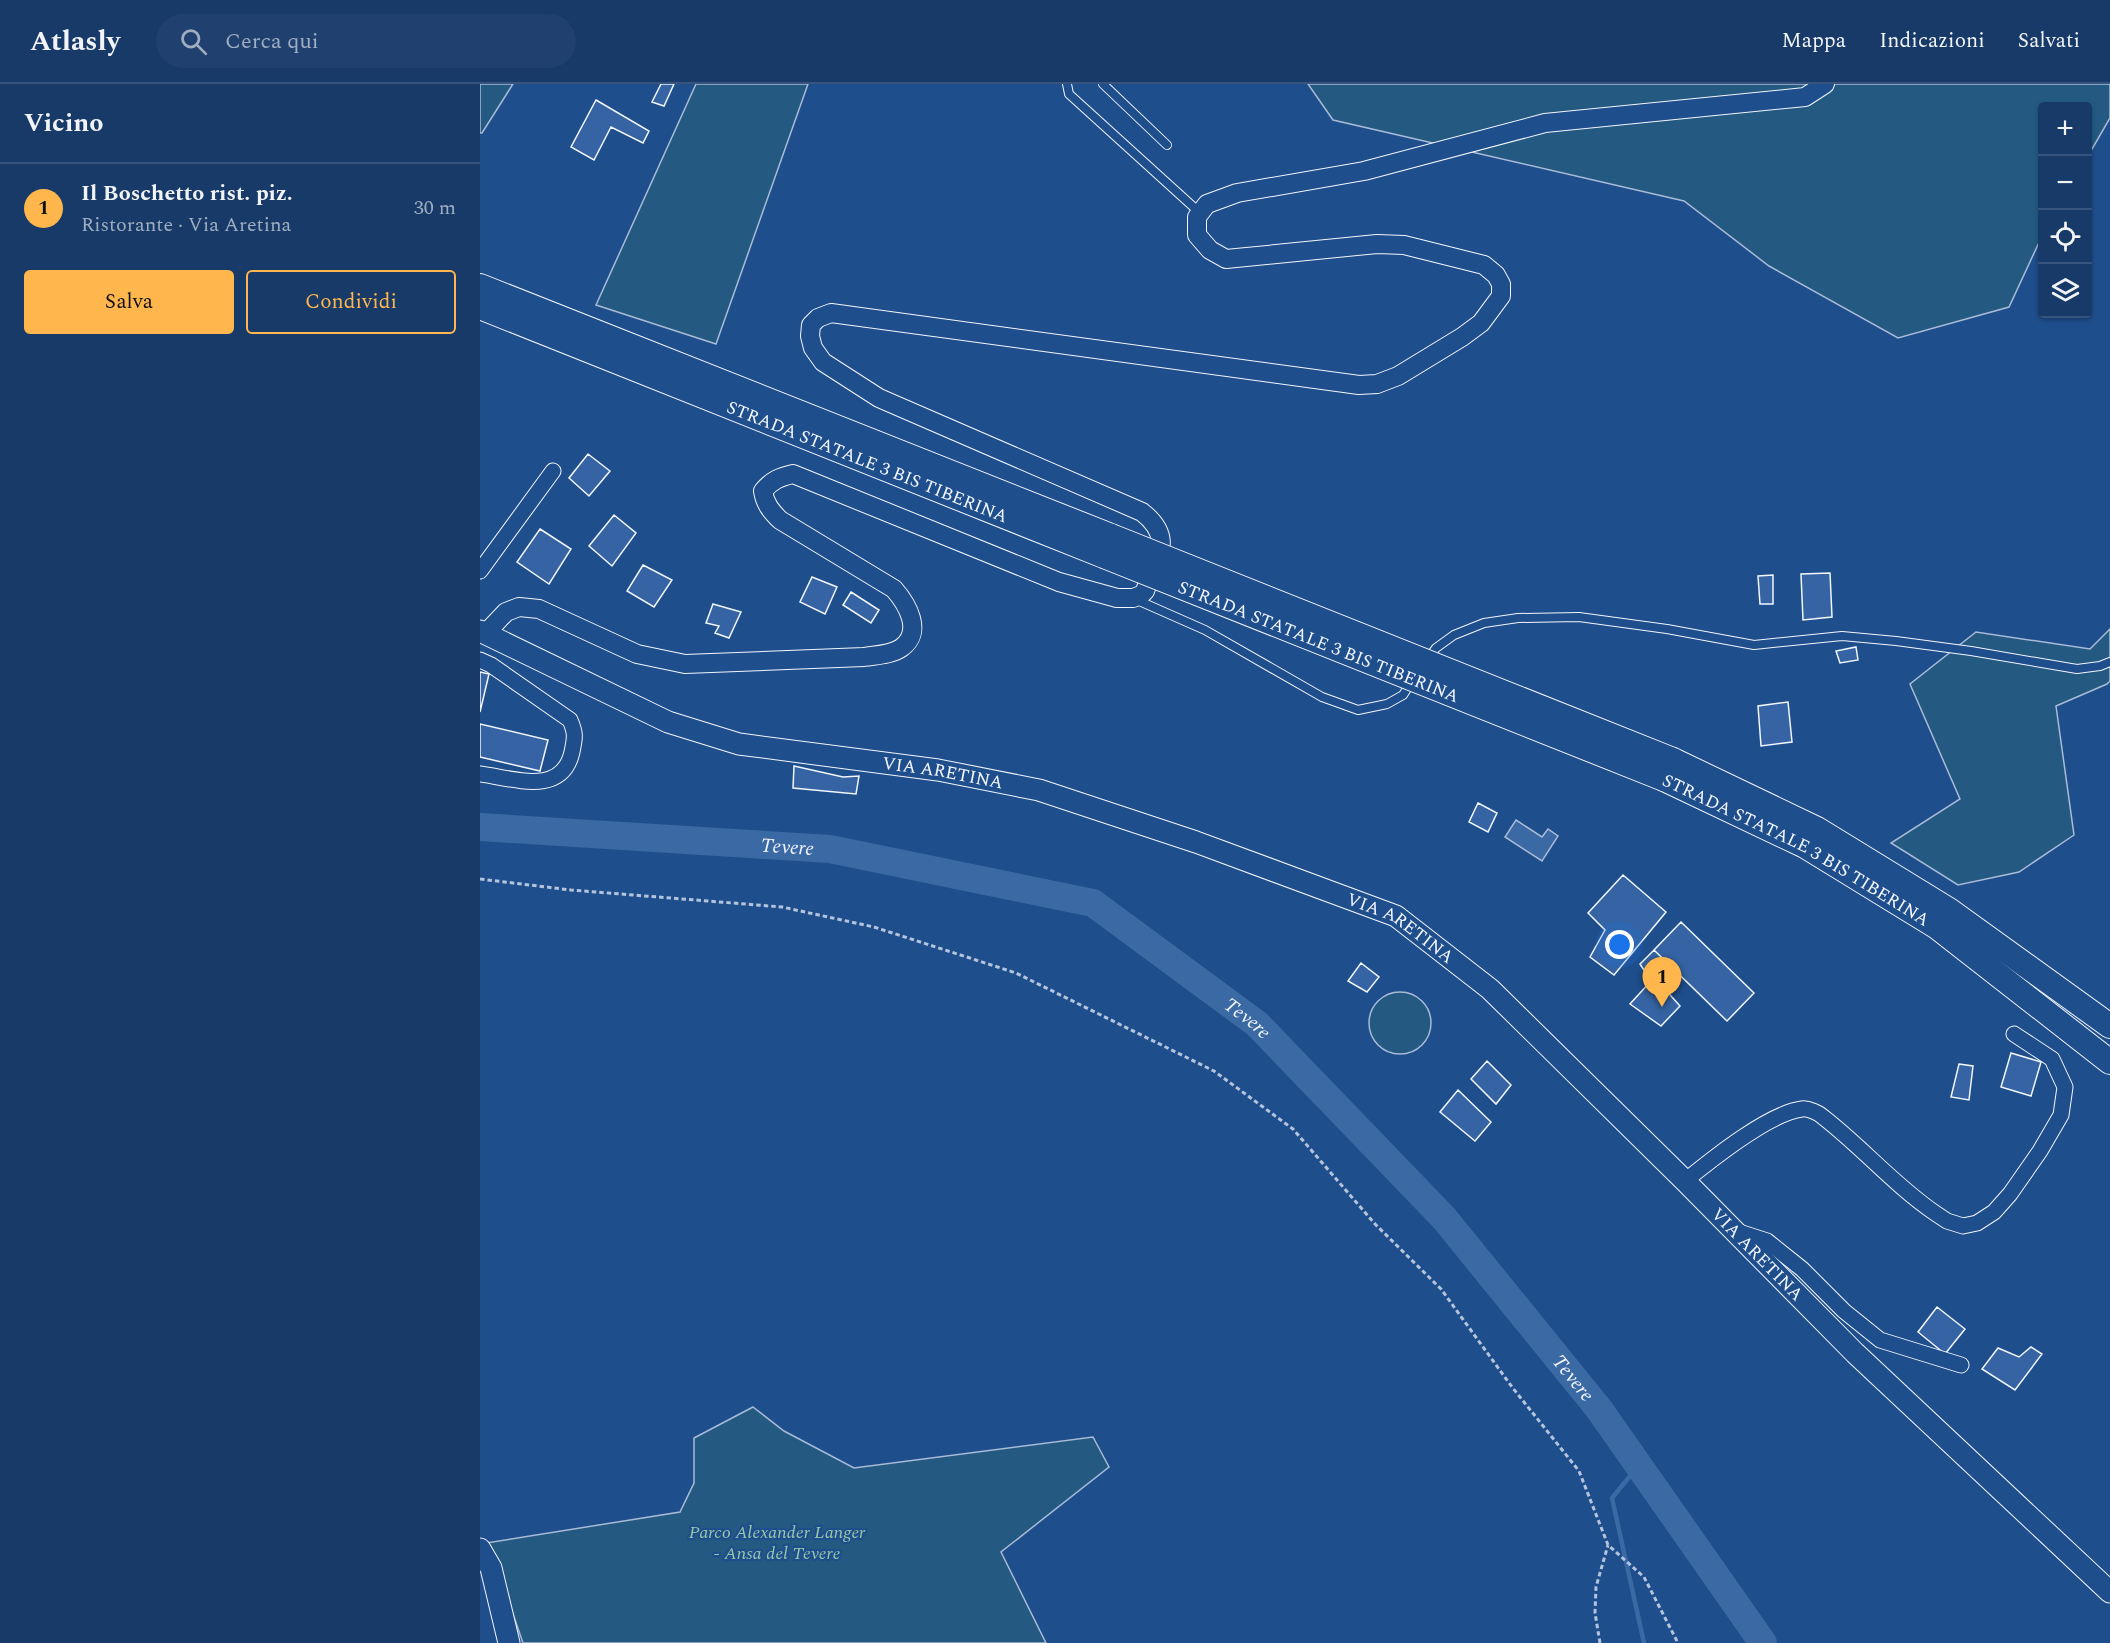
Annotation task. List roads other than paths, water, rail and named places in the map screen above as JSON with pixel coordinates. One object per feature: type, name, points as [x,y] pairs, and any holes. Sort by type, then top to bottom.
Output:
[{"type":"highway","name":"STRADA STATALE 3 BIS TIBERINA","points":[[480,286],[1107,546]]},
{"type":"highway","name":"STRADA STATALE 3 BIS TIBERINA","points":[[480,308],[1107,546],[1669,769],[1827,835],[1949,910],[2110,1026]]},
{"type":"highway","name":"STRADA STATALE 3 BIS TIBERINA","points":[[1669,769],[1805,846],[1937,927],[2110,1062]]},
{"type":"main road","name":"VIA ARETINA","points":[[483,632],[668,722],[738,744],[938,770],[1039,790],[1196,842],[1396,916],[1490,989],[1856,1353],[2110,1592]]},
{"type":"main road","points":[[480,1549],[491,1568],[509,1643]]},
{"type":"street","points":[[483,632],[506,612],[519,607],[539,609],[637,654],[685,664],[864,657],[885,654],[901,648],[909,639],[913,624],[904,600],[894,589],[780,520],[768,508],[763,491],[770,482],[793,474],[1059,582],[1117,597],[1133,598],[1141,595],[1145,591],[1162,542],[1160,530],[1152,519],[1142,512],[879,398],[823,362],[813,348],[810,336],[811,325],[818,318],[831,313],[1359,385],[1377,384],[1398,376],[1462,338],[1481,323],[1501,296],[1501,284],[1496,275],[1484,265],[1404,245],[1377,244],[1226,259],[1210,250],[1197,235],[1197,217],[1207,204],[1237,193],[1364,171],[1545,123],[1805,97],[1825,84]]},
{"type":"street","points":[[480,571],[553,471]]},
{"type":"street","points":[[480,660],[491,665],[570,720],[576,734],[570,764],[559,776],[543,782],[480,774]]},
{"type":"street","points":[[1685,1181],[1726,1147],[1780,1116],[1804,1108],[1821,1115],[1858,1149],[1947,1221],[1963,1226],[1977,1223],[1994,1212],[2010,1194],[2040,1151],[2061,1115],[2065,1087],[2052,1059],[2014,1034]]},
{"type":"street","points":[[1734,1230],[1767,1241],[1802,1269],[1844,1311],[1880,1340],[1961,1365]]},
{"type":"lane","points":[[1067,84],[1070,94],[1200,213]]},
{"type":"lane","points":[[1103,84],[1167,146]]},
{"type":"lane","points":[[1133,598],[1205,630],[1322,697],[1358,710],[1387,704],[1403,695],[1416,676]]},
{"type":"lane","points":[[1423,667],[1436,648],[1454,635],[1484,622],[1528,618],[1590,619],[1667,629],[1754,645],[1842,636],[1971,651],[2077,669],[2100,666],[2110,662]]},
{"type":"waterway","name":"Tevere","points":[[480,827],[830,849],[1093,903],[1257,1024],[1444,1218],[1599,1409],[1763,1643]]},
{"type":"waterway","points":[[1639,1465],[1612,1498],[1644,1643]]},
{"type":"place","name":"Il Boschetto rist. piz.","points":[[1662,1007]]},
{"type":"park label","name":"Parco Alexander Langer - Ansa del Tevere","points":[[777,1542]]}]
